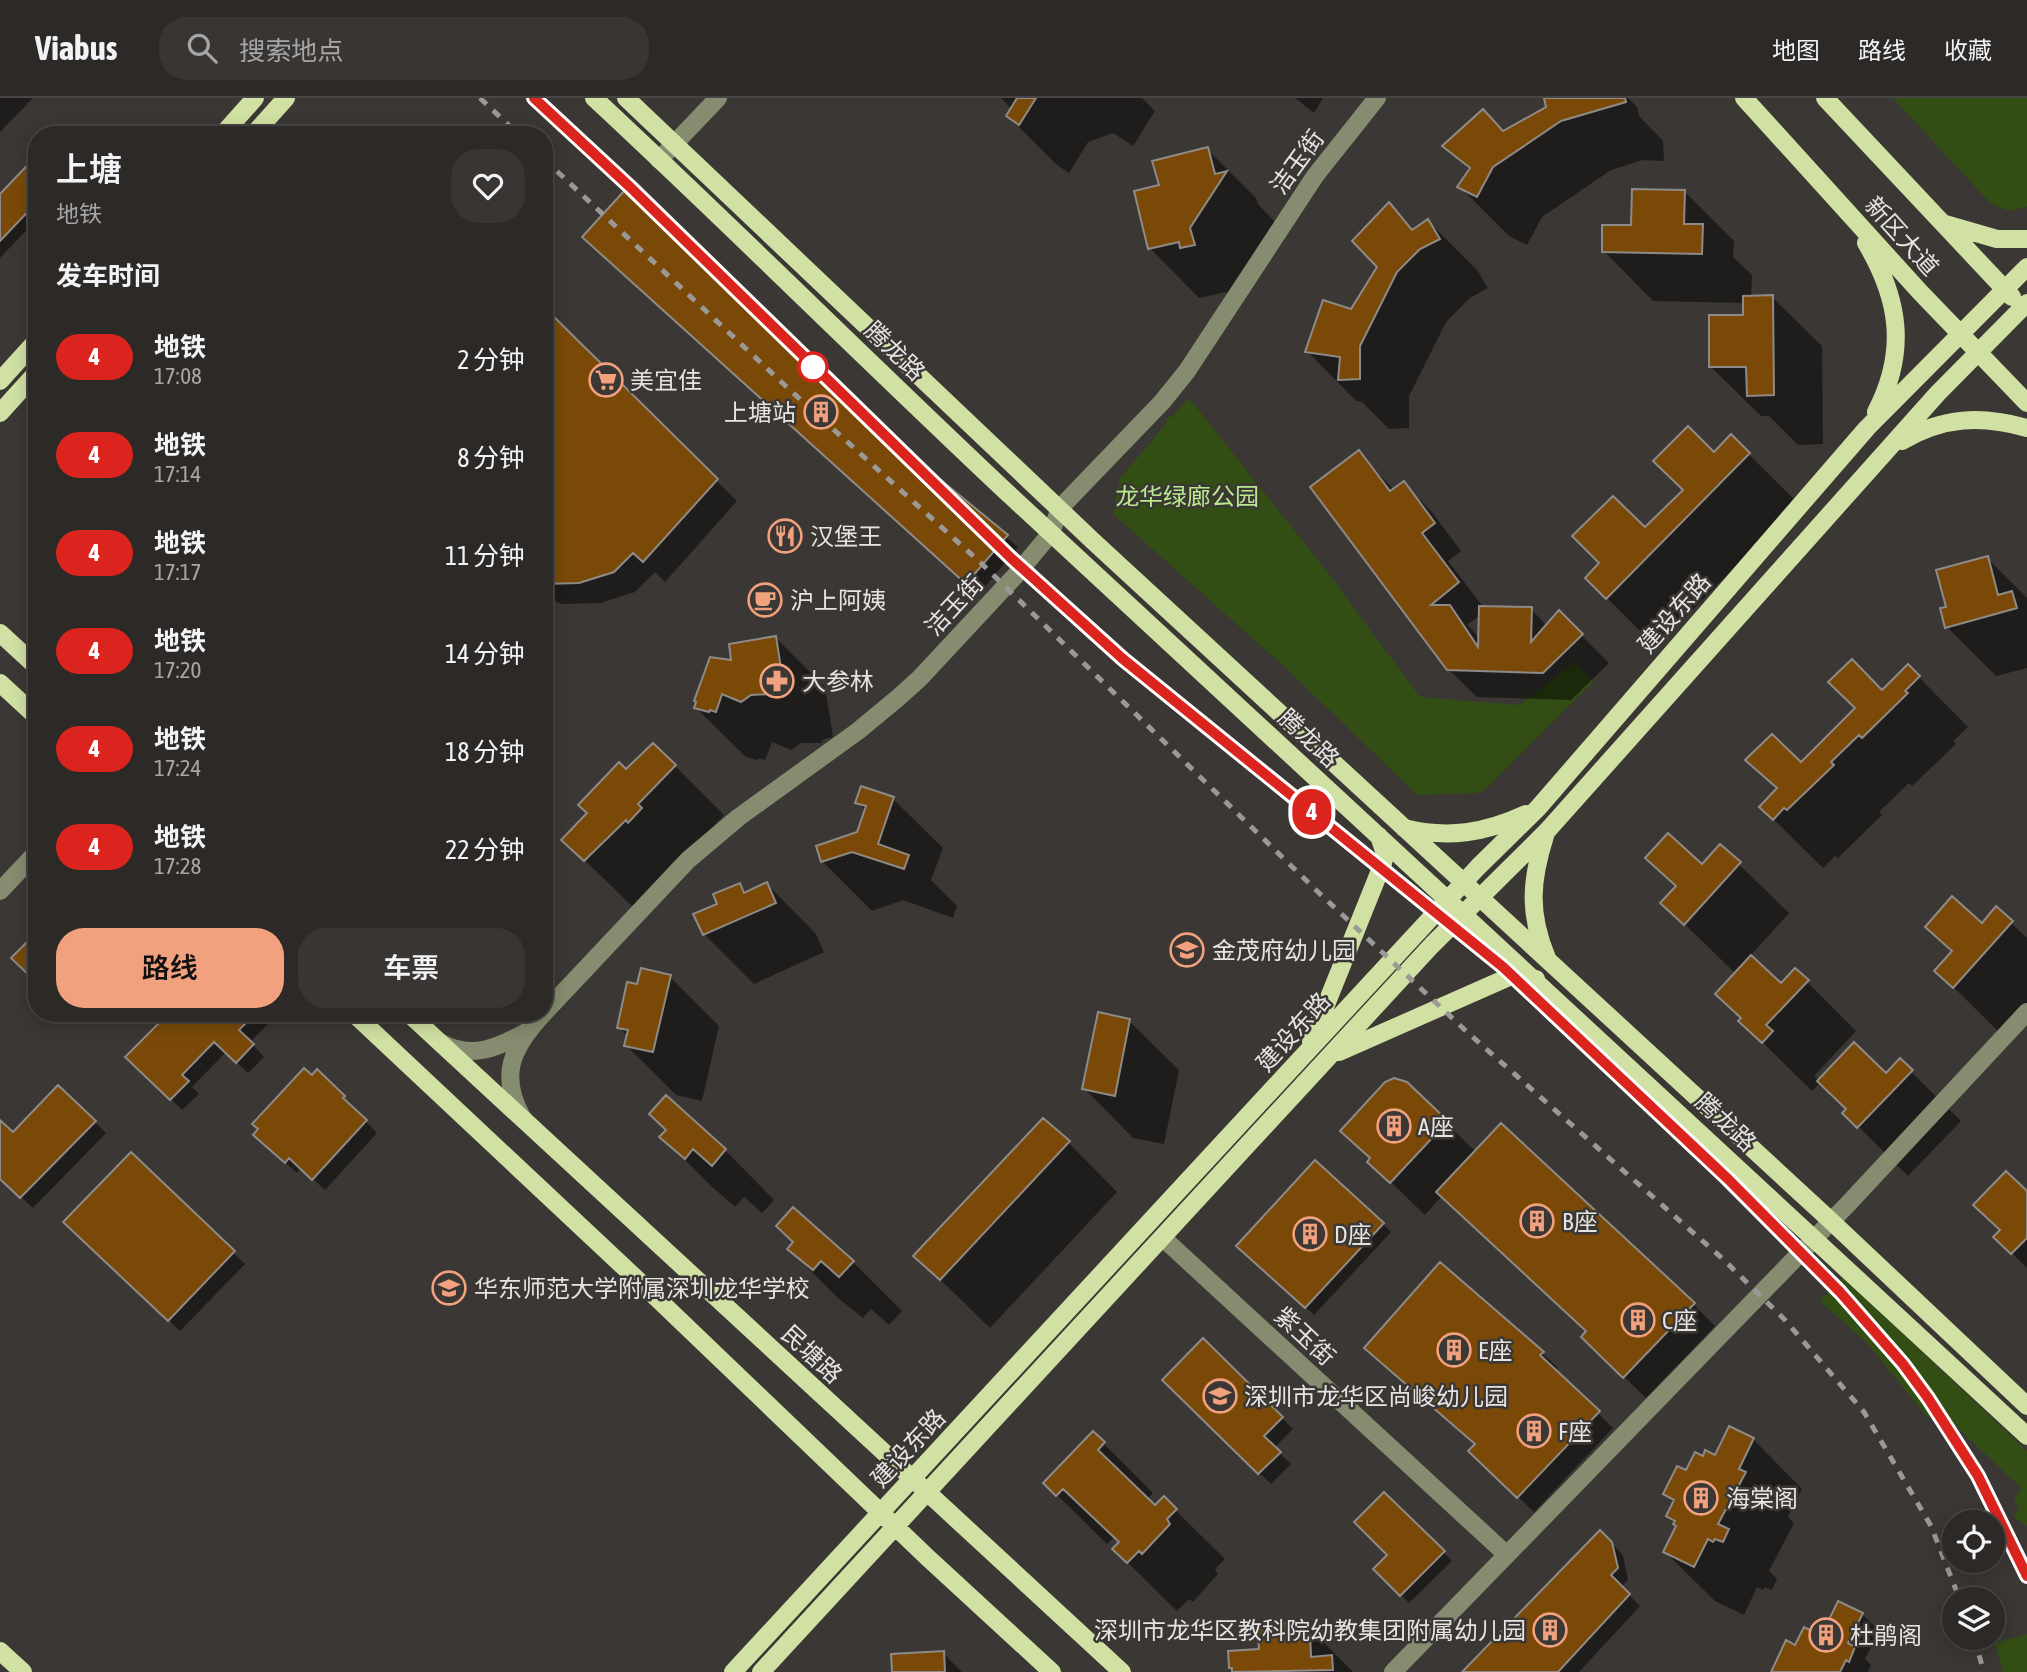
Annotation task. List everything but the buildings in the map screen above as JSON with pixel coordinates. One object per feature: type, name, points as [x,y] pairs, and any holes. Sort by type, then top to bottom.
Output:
[{"type":"main road","points":[[230,126],[255,98]]},
{"type":"main road","points":[[261,126],[286,98]]},
{"type":"main road","name":"腾龙路","points":[[594,98],[1051,533],[2027,1436]]},
{"type":"main road","name":"腾龙路","points":[[626,98],[1401,827],[1831,1221],[2027,1406]]},
{"type":"main road","name":"新区大道","points":[[1744,98],[2027,403]]},
{"type":"main road","name":"新区大道","points":[[1825,98],[2026,308]]},
{"type":"main road","points":[[1848,213],[1882,274],[1896,329],[1897,345],[1891,376],[1867,428]]},
{"type":"main road","points":[[1945,224],[1997,239],[2027,239]]},
{"type":"main road","name":"建设东路","points":[[733,1672],[1447,900],[1538,808],[1867,428],[2027,267]]},
{"type":"main road","name":"建设东路","points":[[761,1672],[1463,914],[1547,831],[1887,450],[1978,352],[2026,308]]},
{"type":"main road","points":[[0,381],[28,350]]},
{"type":"main road","points":[[0,413],[28,382]]},
{"type":"main road","points":[[1887,450],[1920,431],[1955,421],[1998,422],[2027,428]]},
{"type":"main road","points":[[0,633],[28,659]]},
{"type":"main road","points":[[0,683],[28,709]]},
{"type":"main road","points":[[1401,827],[1435,835],[1467,832],[1497,825],[1538,808]]},
{"type":"main road","points":[[1547,831],[1535,871],[1533,911],[1541,945],[1548,961]]},
{"type":"main road","points":[[1306,1055],[1383,863],[1385,853],[1379,836]]},
{"type":"main road","points":[[1333,1055],[1509,977],[1526,976],[1536,979]]},
{"type":"main road","points":[[364,1022],[1052,1672]]},
{"type":"main road","name":"民塘路","points":[[418,1022],[525,1124],[1122,1672]]},
{"type":"main road","points":[[0,1651],[23,1672]]},
{"type":"street","points":[[659,160],[718,98]]},
{"type":"street","name":"洁玉街","points":[[553,1003],[712,838],[858,731],[920,678],[1051,533],[1060,508],[1163,402],[1188,372],[1315,176],[1377,98]]},
{"type":"street","points":[[0,891],[28,861]]},
{"type":"street","points":[[1394,1672],[1815,1238],[2027,1012]]},
{"type":"street","name":"洁玉街","points":[[526,1032],[535,1022]]},
{"type":"street","points":[[436,1039],[448,1046],[471,1052],[494,1048],[526,1032]]},
{"type":"street","points":[[525,1124],[512,1097],[510,1065],[526,1032]]},
{"type":"street","name":"紫玉街","points":[[1163,1238],[1507,1555]]},
{"type":"green space","points":[[1893,98],[2027,98],[2027,207],[2009,211],[1990,203]]},
{"type":"green space","name":"龙华绿廊公园","points":[[1189,398],[1326,570],[1420,697],[1519,705],[1575,662],[1593,682],[1485,790],[1478,793],[1417,795],[1287,669],[1113,514],[1120,478],[1166,424],[1168,416],[1171,418]]},
{"type":"green space","points":[[1842,1277],[2027,1451],[2027,1527],[2014,1516],[2019,1508],[2014,1502],[2021,1488],[1941,1412],[1928,1418],[1867,1343],[1820,1301]]},
{"type":"green space","points":[[2027,1634],[2027,1672],[2003,1672],[1997,1650],[2005,1650],[2005,1640]]},
{"type":"railway","points":[[480,98],[510,126]]},
{"type":"railway","points":[[534,98],[629,186],[993,542],[1123,659],[1503,967],[1728,1179],[1840,1291],[1903,1364],[1978,1476],[2027,1576]]},
{"type":"railway","points":[[553,167],[790,390],[981,563],[1317,891],[1466,1031],[1724,1260],[1785,1320],[1864,1412],[1931,1526],[1955,1587]]},
{"type":"railway","points":[[1978,1650],[1984,1672]]},
{"type":"metro line","name":"4","points":[[534,98],[629,186],[993,542],[1123,659],[1503,967],[1728,1179],[1840,1292],[1903,1364],[1978,1476],[2027,1576]]},
{"type":"place","name":"美宜佳","points":[[606,380]]},
{"type":"place","name":"上塘站","points":[[821,412]]},
{"type":"place","name":"汉堡王","points":[[785,536]]},
{"type":"place","name":"沪上阿姨","points":[[765,600]]},
{"type":"place","name":"大参林","points":[[777,681]]},
{"type":"place","name":"金茂府幼儿园","points":[[1187,950]]},
{"type":"place","name":"A座","points":[[1394,1126]]},
{"type":"place","name":"B座","points":[[1537,1221]]},
{"type":"place","name":"D座","points":[[1310,1234]]},
{"type":"place","name":"华东师范大学附属深圳龙华学校","points":[[449,1288]]},
{"type":"place","name":"C座","points":[[1638,1320]]},
{"type":"place","name":"E座","points":[[1454,1350]]},
{"type":"place","name":"深圳市龙华区尚峻幼儿园","points":[[1220,1396]]},
{"type":"place","name":"F座","points":[[1534,1431]]},
{"type":"place","name":"海棠阁","points":[[1701,1498]]},
{"type":"place","name":"深圳市龙华区教科院幼教集团附属幼儿园","points":[[1550,1630]]},
{"type":"place","name":"杜鹃阁","points":[[1826,1635]]}]
